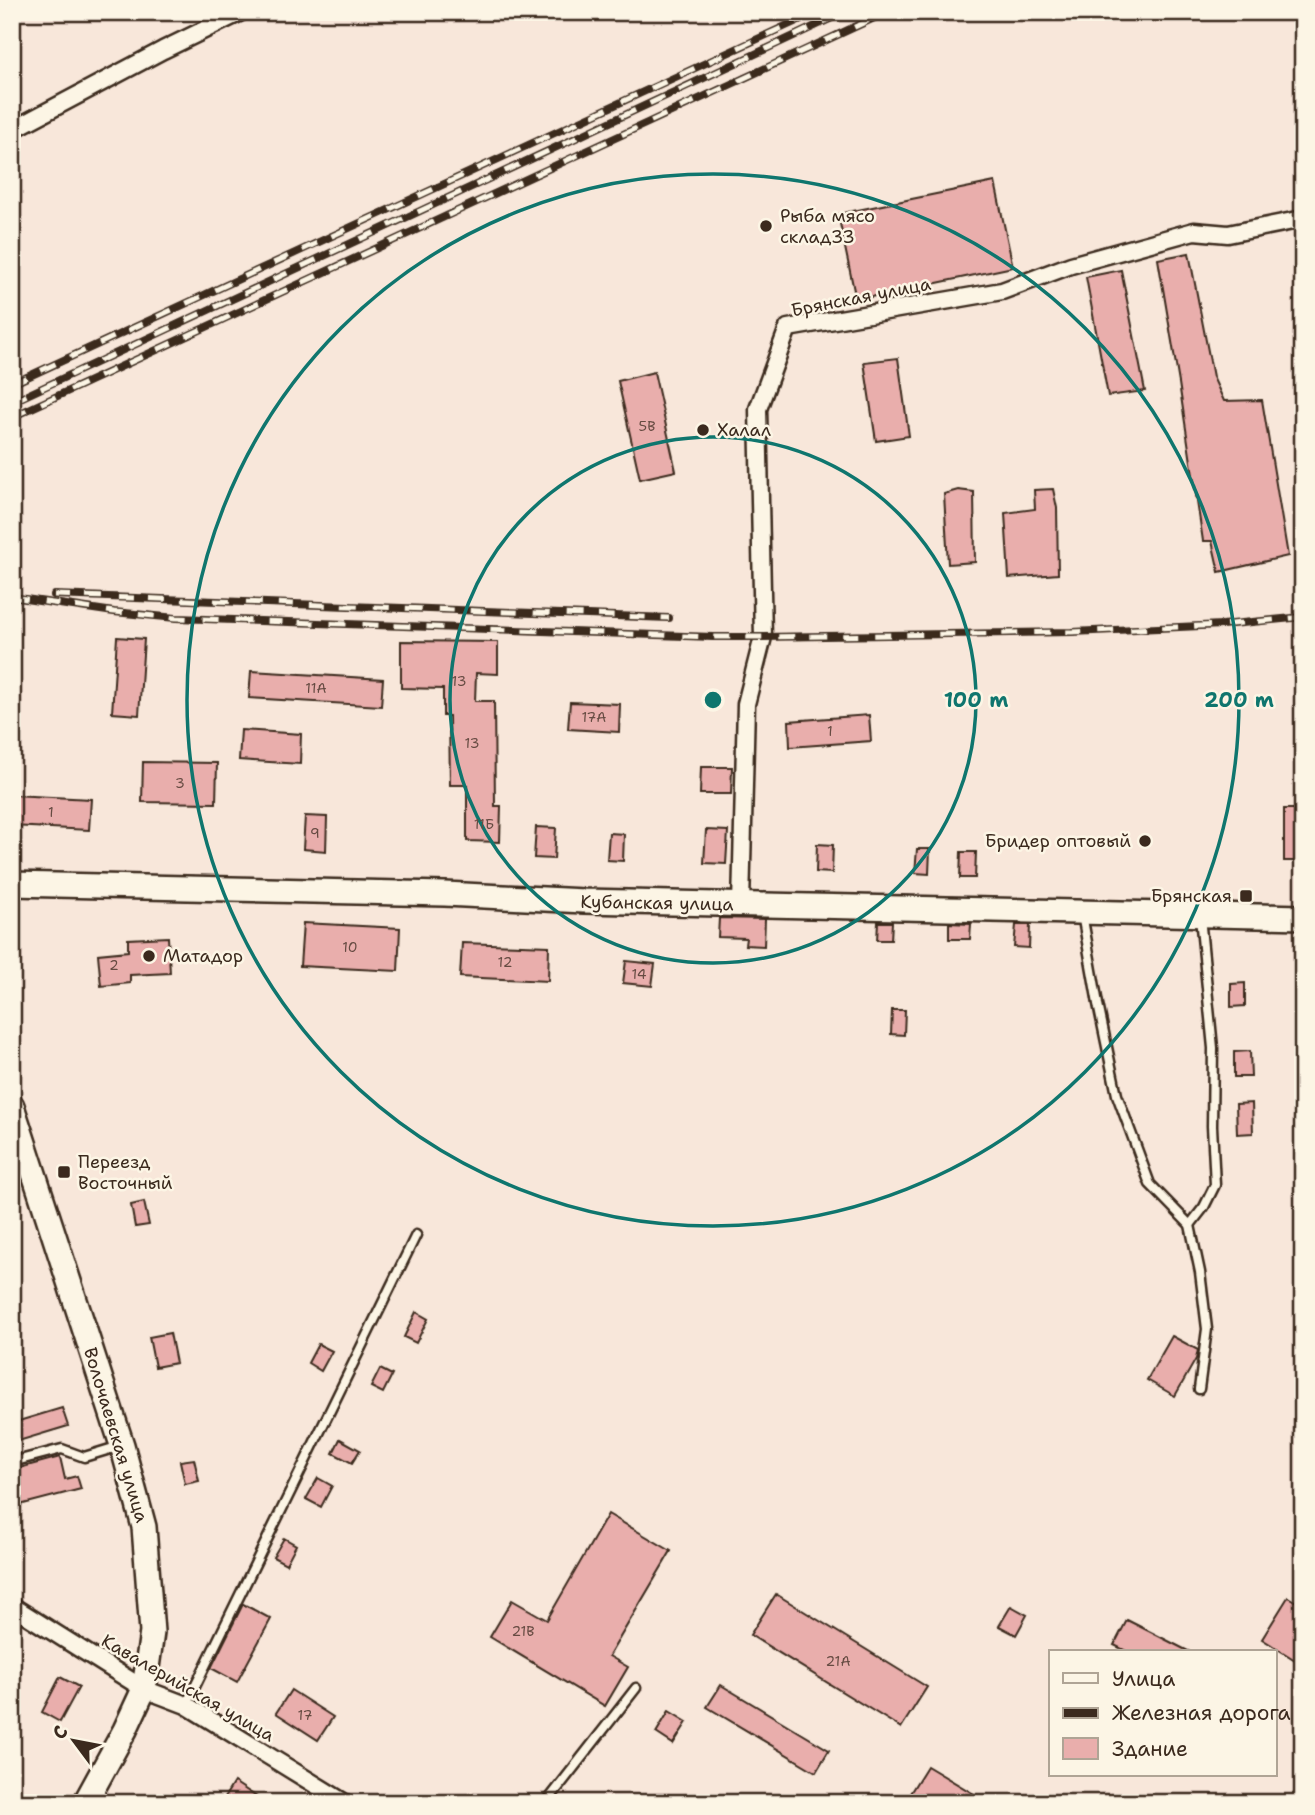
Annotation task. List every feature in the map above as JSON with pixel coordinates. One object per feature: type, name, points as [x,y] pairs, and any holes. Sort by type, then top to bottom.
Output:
[{"type":"main road","name":"Кубанская улица","points":[[12,884],[445,894],[584,901],[1303,917]]},
{"type":"main road","name":"Волочаевская улица","points":[[12,1106],[122,1445],[144,1527],[152,1632],[144,1689],[85,1803]]},
{"type":"street","points":[[12,130],[241,12]]},
{"type":"street","name":"Брянская улица","points":[[741,905],[746,704],[763,637],[758,409],[788,328],[1002,291],[1071,265],[1194,232],[1228,234],[1303,219]]},
{"type":"street","name":"Кавалерийская улица","points":[[12,1606],[144,1689],[186,1705],[345,1803]]},
{"type":"lane","points":[[1082,911],[1117,1095],[1150,1184],[1190,1225],[1200,1272],[1207,1329],[1199,1390]]},
{"type":"lane","points":[[1190,1225],[1204,1207],[1214,1185],[1213,1048],[1199,914]]},
{"type":"lane","points":[[186,1705],[416,1235]]},
{"type":"lane","points":[[12,1462],[62,1449],[84,1457],[122,1445]]},
{"type":"lane","points":[[546,1803],[636,1688]]},
{"type":"building","points":[[995,182],[1013,267],[856,300],[838,214]]},
{"type":"building","points":[[1189,253],[1213,377],[1224,401],[1262,400],[1288,556],[1219,572],[1212,541],[1203,541],[1158,259]]},
{"type":"building","points":[[1121,270],[1145,391],[1108,396],[1086,277]]},
{"type":"building","points":[[898,358],[909,436],[876,441],[864,362]]},
{"type":"building","points":[[654,372],[676,471],[640,479],[618,381]]},
{"type":"building","points":[[1053,489],[1057,508],[1058,574],[1009,578],[1005,513],[1035,509],[1034,490]]},
{"type":"building","points":[[958,490],[974,492],[975,562],[948,564],[944,494]]},
{"type":"building","points":[[117,637],[144,639],[139,715],[112,713]]},
{"type":"building","points":[[401,641],[498,642],[498,674],[476,673],[475,701],[494,701],[495,806],[501,806],[500,842],[467,841],[467,785],[450,785],[449,716],[443,716],[443,689],[401,688]]},
{"type":"building","points":[[251,671],[383,679],[381,706],[249,698]]},
{"type":"building","points":[[570,702],[620,704],[619,732],[568,729]]},
{"type":"building","points":[[869,715],[871,741],[790,747],[789,721]]},
{"type":"building","points":[[241,730],[301,734],[300,764],[239,760]]},
{"type":"building","points":[[143,762],[217,763],[216,803],[142,802]]},
{"type":"building","points":[[701,767],[732,767],[731,794],[700,794]]},
{"type":"building","points":[[12,795],[91,799],[89,830],[12,826]]},
{"type":"building","points":[[1284,809],[1303,809],[1303,861],[1284,861]]},
{"type":"building","points":[[305,816],[327,817],[326,851],[303,849]]},
{"type":"building","points":[[536,827],[556,828],[554,859],[534,858]]},
{"type":"building","points":[[706,830],[728,831],[726,864],[704,863]]},
{"type":"building","points":[[609,833],[624,834],[623,861],[607,860]]},
{"type":"building","points":[[817,844],[833,845],[832,873],[816,872]]},
{"type":"building","points":[[917,849],[930,849],[929,874],[915,873]]},
{"type":"building","points":[[961,852],[976,852],[975,878],[960,878]]},
{"type":"building","points":[[719,918],[765,919],[764,946],[745,945],[746,938],[718,937]]},
{"type":"building","points":[[878,922],[892,922],[891,940],[877,940]]},
{"type":"building","points":[[303,923],[400,928],[398,971],[300,966]]},
{"type":"building","points":[[949,923],[971,924],[970,939],[949,939]]},
{"type":"building","points":[[1016,925],[1030,925],[1029,948],[1014,947]]},
{"type":"building","points":[[168,937],[170,973],[130,975],[130,983],[101,986],[98,954],[128,951],[128,939]]},
{"type":"building","points":[[462,943],[549,946],[548,981],[460,977]]},
{"type":"building","points":[[626,961],[655,964],[652,986],[623,983]]},
{"type":"building","points":[[1245,983],[1245,1006],[1231,1007],[1231,984]]},
{"type":"building","points":[[892,1010],[905,1010],[904,1035],[891,1034]]},
{"type":"building","points":[[1250,1051],[1251,1077],[1234,1077],[1234,1052]]},
{"type":"building","points":[[1252,1103],[1253,1133],[1237,1134],[1236,1104]]},
{"type":"building","points":[[144,1202],[149,1225],[135,1227],[131,1205]]},
{"type":"building","points":[[416,1312],[428,1319],[416,1343],[404,1337]]},
{"type":"building","points":[[170,1333],[176,1363],[155,1367],[149,1337]]},
{"type":"building","points":[[1172,1336],[1198,1350],[1196,1359],[1175,1396],[1147,1380]]},
{"type":"building","points":[[318,1344],[332,1351],[321,1371],[308,1363]]},
{"type":"building","points":[[380,1369],[392,1375],[383,1393],[371,1387]]},
{"type":"building","points":[[62,1408],[68,1426],[12,1443],[12,1423]]},
{"type":"building","points":[[340,1439],[360,1450],[352,1463],[333,1453]]},
{"type":"building","points":[[60,1457],[65,1479],[77,1476],[81,1489],[12,1507],[12,1470]]},
{"type":"building","points":[[194,1459],[199,1481],[185,1484],[180,1461]]},
{"type":"building","points":[[318,1478],[332,1486],[321,1507],[306,1499]]},
{"type":"building","points":[[608,1514],[671,1551],[609,1656],[628,1667],[605,1706],[490,1637],[512,1600],[547,1620]]},
{"type":"building","points":[[284,1538],[296,1545],[286,1564],[273,1557]]},
{"type":"building","points":[[776,1594],[927,1687],[901,1728],[750,1635]]},
{"type":"building","points":[[1288,1597],[1303,1606],[1303,1665],[1262,1639]]},
{"type":"building","points":[[243,1604],[271,1619],[237,1682],[211,1668]]},
{"type":"building","points":[[1011,1606],[1027,1615],[1016,1635],[999,1626]]},
{"type":"building","points":[[1127,1620],[1186,1650],[1124,1650],[1114,1645]]},
{"type":"building","points":[[60,1677],[79,1687],[60,1722],[42,1712]]},
{"type":"building","points":[[721,1685],[829,1750],[816,1772],[707,1707]]},
{"type":"building","points":[[291,1690],[333,1717],[318,1740],[276,1713]]},
{"type":"building","points":[[669,1711],[687,1722],[673,1744],[656,1733]]},
{"type":"building","points":[[927,1766],[989,1803],[904,1803]]},
{"type":"building","points":[[234,1782],[266,1803],[221,1803]]},
{"type":"railway","points":[[12,384],[816,12]]},
{"type":"railway","points":[[12,402],[845,12]]},
{"type":"railway","points":[[12,417],[887,12]]},
{"type":"railway","points":[[54,595],[669,618]]},
{"type":"railway","points":[[12,597],[176,618],[713,637],[1072,632],[1222,625],[1303,617]]},
{"type":"place","name":"Рыба мясо склад33","points":[[766,226]]},
{"type":"place","name":"Халал","points":[[703,430]]},
{"type":"place","name":"Бридер оптовый","points":[[1145,841]]},
{"type":"place","name":"Брянская","points":[[1246,896]]},
{"type":"place","name":"Матадор","points":[[149,956]]},
{"type":"place","name":"Переезд Восточный","points":[[64,1172]]}]
